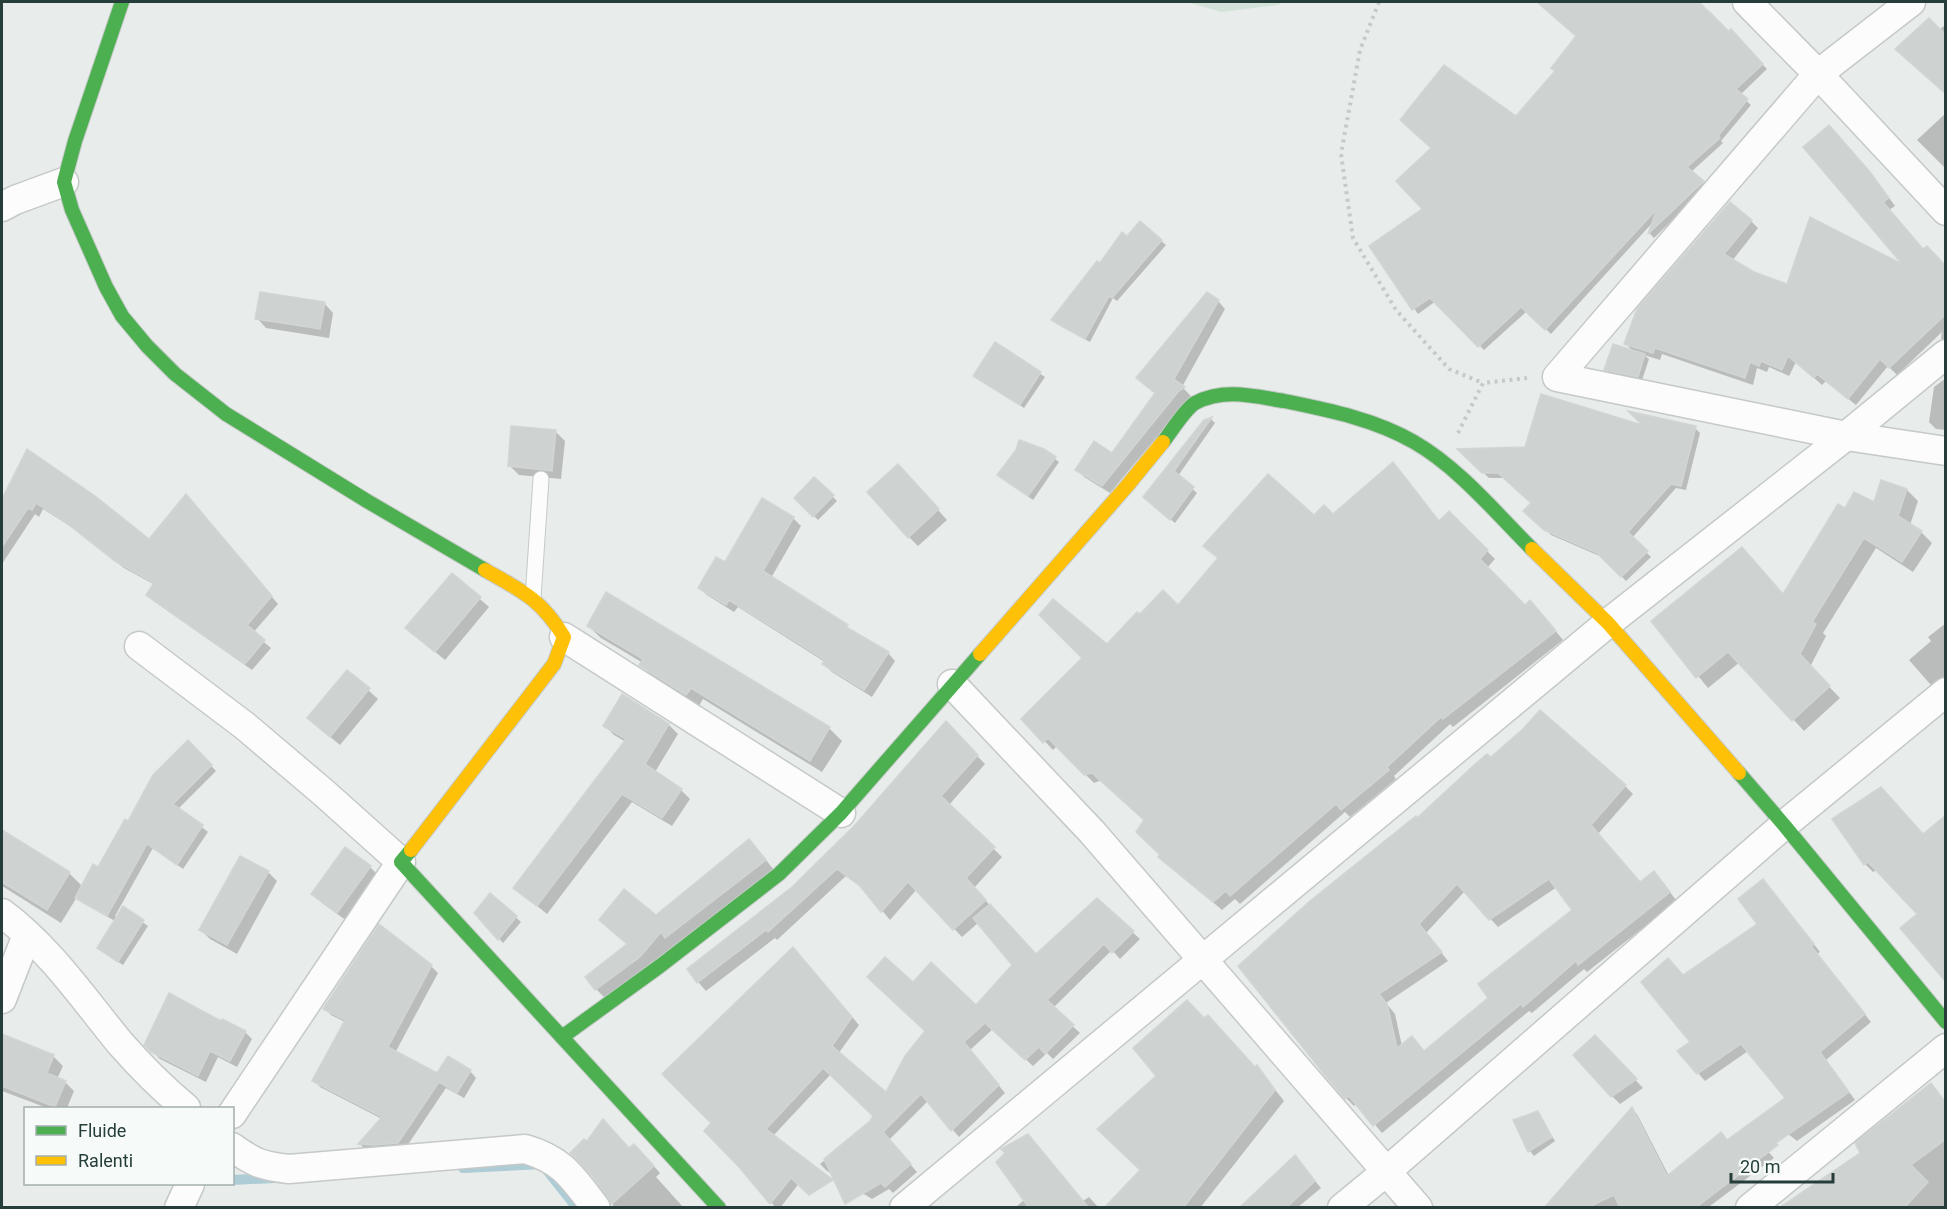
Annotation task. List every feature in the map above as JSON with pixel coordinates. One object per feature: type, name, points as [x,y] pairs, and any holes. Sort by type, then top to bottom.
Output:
[{"type":"street","points":[[122,2],[75,141],[64,182],[72,210],[106,287],[122,316],[147,346],[175,374],[226,414],[533,598],[552,617],[564,637],[841,813]]},
{"type":"street","points":[[1747,2],[1946,211]]},
{"type":"street","points":[[1911,2],[1818,74],[1557,377],[1846,436],[1946,451]]},
{"type":"street","points":[[2,207],[64,182]]},
{"type":"street","points":[[904,1208],[1608,623],[1846,436],[1946,354]]},
{"type":"street","points":[[562,1037],[660,966],[779,874],[841,813],[1127,486],[1193,404],[1207,397],[1239,393],[1335,411],[1380,426],[1414,442],[1447,465],[1608,623],[1784,825],[1946,1022]]},
{"type":"street","points":[[234,1111],[400,862],[542,682],[560,652],[564,637]]},
{"type":"street","points":[[139,646],[245,726],[400,862],[719,1208]]},
{"type":"street","points":[[952,684],[1092,832],[1418,1208]]},
{"type":"street","points":[[1342,1208],[1784,825],[1946,692]]},
{"type":"street","points":[[2,913],[68,977],[120,1043],[152,1079],[185,1107]]},
{"type":"street","points":[[2,999],[27,935]]},
{"type":"street","points":[[1750,1208],[1946,1048]]},
{"type":"street","points":[[234,1148],[253,1162],[269,1167],[289,1169],[525,1149],[559,1163],[596,1208]]},
{"type":"street","points":[[179,1208],[190,1185]]},
{"type":"lane","points":[[533,598],[541,479]]},
{"type":"path","points":[[1379,2],[1360,50],[1341,154],[1353,237],[1396,310],[1449,369],[1483,383],[1557,377]]},
{"type":"path","points":[[1447,465],[1459,429],[1483,383]]},
{"type":"shaded area","points":[[1187,2],[1283,2],[1278,5],[1221,12]]},
{"type":"building","points":[[1537,2],[1699,2],[1728,31],[1731,29],[1763,64],[1736,89],[1748,99],[1718,136],[1720,138],[1687,167],[1704,181],[1648,234],[1657,209],[1545,330],[1521,307],[1478,347],[1430,298],[1412,310],[1369,246],[1422,209],[1396,181],[1431,148],[1400,120],[1444,65],[1516,116],[1555,71],[1551,68],[1576,36]]},
{"type":"building","points":[[1929,18],[1946,35],[1946,94],[1895,49]]},
{"type":"building","points":[[1829,125],[1870,172],[1889,198],[1883,202],[1923,249],[1927,246],[1946,266],[1946,314],[1889,368],[1880,359],[1848,399],[1817,374],[1814,378],[1788,356],[1782,370],[1761,361],[1759,366],[1750,362],[1745,378],[1655,348],[1653,353],[1624,344],[1637,309],[1730,202],[1752,220],[1724,254],[1754,272],[1787,284],[1810,217],[1902,264],[1803,147]]},
{"type":"building","points":[[1140,221],[1162,240],[1112,298],[1109,296],[1085,339],[1051,320],[1097,261],[1100,263],[1122,232],[1127,236]]},
{"type":"building","points":[[260,292],[325,302],[320,329],[255,319]]},
{"type":"building","points":[[1207,292],[1219,300],[1174,379],[1185,387],[1178,392],[1102,486],[1075,470],[1094,441],[1112,453],[1155,393],[1136,378]]},
{"type":"building","points":[[995,342],[1041,372],[1020,405],[973,376]]},
{"type":"building","points":[[1613,344],[1645,354],[1638,377],[1604,370]]},
{"type":"building","points":[[1541,394],[1642,425],[1628,411],[1696,426],[1681,486],[1671,484],[1628,532],[1648,551],[1621,577],[1597,553],[1544,530],[1523,511],[1531,503],[1498,473],[1482,473],[1457,449],[1525,447]]},
{"type":"building","points":[[1212,417],[1174,471],[1194,487],[1170,520],[1143,497],[1204,420]]},
{"type":"building","points":[[511,426],[556,430],[552,471],[508,466]]},
{"type":"building","points":[[1019,440],[1044,449],[1056,457],[1028,496],[997,475],[1016,450]]},
{"type":"building","points":[[27,449],[95,496],[149,539],[186,494],[272,596],[247,625],[265,640],[245,664],[146,595],[154,583],[115,561],[64,521],[36,503],[32,510],[28,508],[2,547],[2,499]]},
{"type":"building","points":[[1393,462],[1439,521],[1449,511],[1488,550],[1480,559],[1525,605],[1530,600],[1556,631],[1443,719],[1441,717],[1387,767],[1389,770],[1341,810],[1336,804],[1230,896],[1226,891],[1213,902],[1158,857],[1160,855],[1136,832],[1144,820],[1092,773],[1084,775],[1048,738],[1043,743],[1021,719],[1082,658],[1039,615],[1053,599],[1107,644],[1137,612],[1140,614],[1163,590],[1178,605],[1218,558],[1203,546],[1268,474],[1314,515],[1324,505],[1333,514]]},
{"type":"building","points":[[898,464],[939,509],[908,538],[867,492]]},
{"type":"building","points":[[814,477],[834,495],[813,517],[794,498]]},
{"type":"building","points":[[1881,480],[1907,489],[1898,516],[1922,531],[1902,562],[1864,538],[1812,622],[1816,624],[1800,654],[1830,686],[1792,721],[1728,652],[1696,678],[1651,621],[1742,547],[1783,594],[1838,504],[1845,508],[1854,492],[1874,502]]},
{"type":"building","points":[[762,498],[794,517],[763,571],[848,625],[846,627],[889,652],[864,690],[822,664],[825,660],[729,600],[726,605],[698,588],[716,557],[725,562]]},
{"type":"building","points":[[452,573],[481,597],[435,652],[405,628]]},
{"type":"building","points":[[606,592],[830,727],[810,761],[691,688],[686,695],[639,665],[643,659],[587,626]]},
{"type":"building","points":[[347,670],[370,688],[330,737],[307,718]]},
{"type":"building","points":[[622,694],[669,724],[645,764],[682,789],[662,818],[622,794],[537,906],[513,888],[626,739],[603,726]]},
{"type":"building","points":[[1540,710],[1626,785],[1591,825],[1640,882],[1654,871],[1670,892],[1578,965],[1576,961],[1523,1007],[1521,1004],[1373,1126],[1349,1096],[1345,1099],[1238,966],[1310,901],[1416,816],[1417,818],[1487,754],[1491,757],[1524,728]],"holes":[[[1549,879],[1572,910],[1478,984],[1488,998],[1424,1051],[1412,1036],[1397,1048],[1387,1004],[1379,994],[1442,952],[1419,924],[1457,884],[1489,920]]]},
{"type":"building","points":[[946,721],[978,755],[941,796],[995,847],[966,878],[986,900],[953,930],[908,882],[881,912],[860,886],[837,869],[768,932],[766,930],[697,983],[687,969],[792,887],[855,825]]},
{"type":"building","points":[[188,740],[212,765],[173,804],[203,825],[177,865],[147,844],[107,916],[75,898],[93,864],[98,867],[125,819],[128,821],[153,775]]},
{"type":"building","points":[[1881,787],[1923,834],[1946,815],[1946,982],[1900,928],[1917,914],[1868,862],[1864,865],[1832,819]]},
{"type":"building","points":[[2,830],[70,872],[47,910],[2,882]]},
{"type":"building","points":[[749,839],[766,860],[665,938],[661,932],[640,957],[595,990],[585,977],[627,944],[599,920],[624,889],[656,915]]},
{"type":"building","points":[[345,847],[371,866],[337,913],[311,894]]},
{"type":"building","points":[[240,856],[269,871],[227,945],[199,930]]},
{"type":"building","points":[[1763,879],[1814,944],[1811,946],[1865,1014],[1820,1052],[1849,1092],[1776,1143],[1778,1145],[1695,1208],[1620,1208],[1614,1195],[1587,1208],[1544,1208],[1632,1107],[1667,1176],[1721,1132],[1727,1140],[1785,1098],[1741,1044],[1697,1074],[1677,1051],[1690,1042],[1641,982],[1668,958],[1683,975],[1757,924],[1738,899]]},
{"type":"building","points":[[490,893],[517,916],[498,940],[474,913]]},
{"type":"building","points":[[1097,898],[1134,931],[1112,953],[1104,944],[1047,1000],[1074,1025],[1045,1054],[1039,1047],[1025,1060],[985,1023],[964,1042],[999,1085],[951,1131],[921,1094],[883,1132],[911,1164],[885,1187],[881,1183],[845,1204],[824,1159],[873,1116],[823,1068],[766,1129],[833,1180],[809,1195],[791,1178],[770,1204],[704,1131],[711,1123],[662,1074],[793,947],[852,1017],[832,1046],[886,1092],[905,1056],[925,1031],[867,977],[885,957],[913,982],[931,962],[976,1005],[1012,965],[973,918],[990,904],[1036,954]]},
{"type":"building","points":[[123,906],[144,920],[118,962],[97,948]]},
{"type":"building","points":[[379,924],[432,965],[388,1047],[437,1073],[448,1056],[471,1070],[457,1093],[439,1082],[398,1143],[374,1145],[358,1144],[382,1117],[312,1081],[345,1020],[323,1009]]},
{"type":"building","points":[[169,993],[221,1021],[222,1019],[246,1031],[230,1061],[210,1051],[198,1076],[151,1052],[144,1045]]},
{"type":"building","points":[[1187,1000],[1204,1018],[1208,1015],[1255,1067],[1257,1065],[1275,1090],[1183,1208],[1104,1208],[1140,1170],[1097,1129],[1156,1076],[1133,1048]]},
{"type":"building","points":[[2,1034],[54,1055],[47,1073],[66,1081],[55,1107],[2,1086]]},
{"type":"building","points":[[1595,1035],[1637,1079],[1611,1097],[1573,1055]]},
{"type":"building","points":[[1931,1083],[1946,1103],[1946,1139],[1911,1165],[1928,1182],[1904,1208],[1779,1208],[1860,1153],[1855,1143]]},
{"type":"building","points":[[1538,1111],[1552,1137],[1528,1152],[1513,1120]]},
{"type":"building","points":[[603,1119],[629,1148],[634,1144],[654,1166],[612,1204],[593,1177],[570,1153],[584,1139],[587,1141]]},
{"type":"building","points":[[1028,1134],[1089,1208],[1029,1208],[996,1162],[1005,1153],[1001,1149]]},
{"type":"building","points":[[1295,1155],[1315,1181],[1286,1208],[1239,1208]]},
{"type":"waterway","points":[[463,1168],[542,1164],[577,1208]]},
{"type":"waterway","points":[[234,1180],[274,1178]]},
{"type":"traffic: fast","points":[[122,2],[75,141],[64,182],[72,210],[106,287],[122,316],[175,374],[226,414],[485,570]]},
{"type":"traffic: fast","points":[[1163,442],[1195,403],[1206,398],[1228,394],[1284,401],[1350,416],[1399,434],[1430,452],[1476,491],[1532,549]]},
{"type":"traffic: fast","points":[[562,1037],[660,966],[779,874],[841,813],[980,654]]},
{"type":"traffic: fast","points":[[1739,773],[1946,1022]]},
{"type":"traffic: fast","points":[[411,850],[401,862],[719,1208]]},
{"type":"traffic: slow","points":[[980,654],[1163,442]]},
{"type":"traffic: slow","points":[[1532,549],[1608,623],[1739,773]]},
{"type":"traffic: slow","points":[[411,850],[554,664],[564,637],[547,613],[530,597],[485,570]]}]
